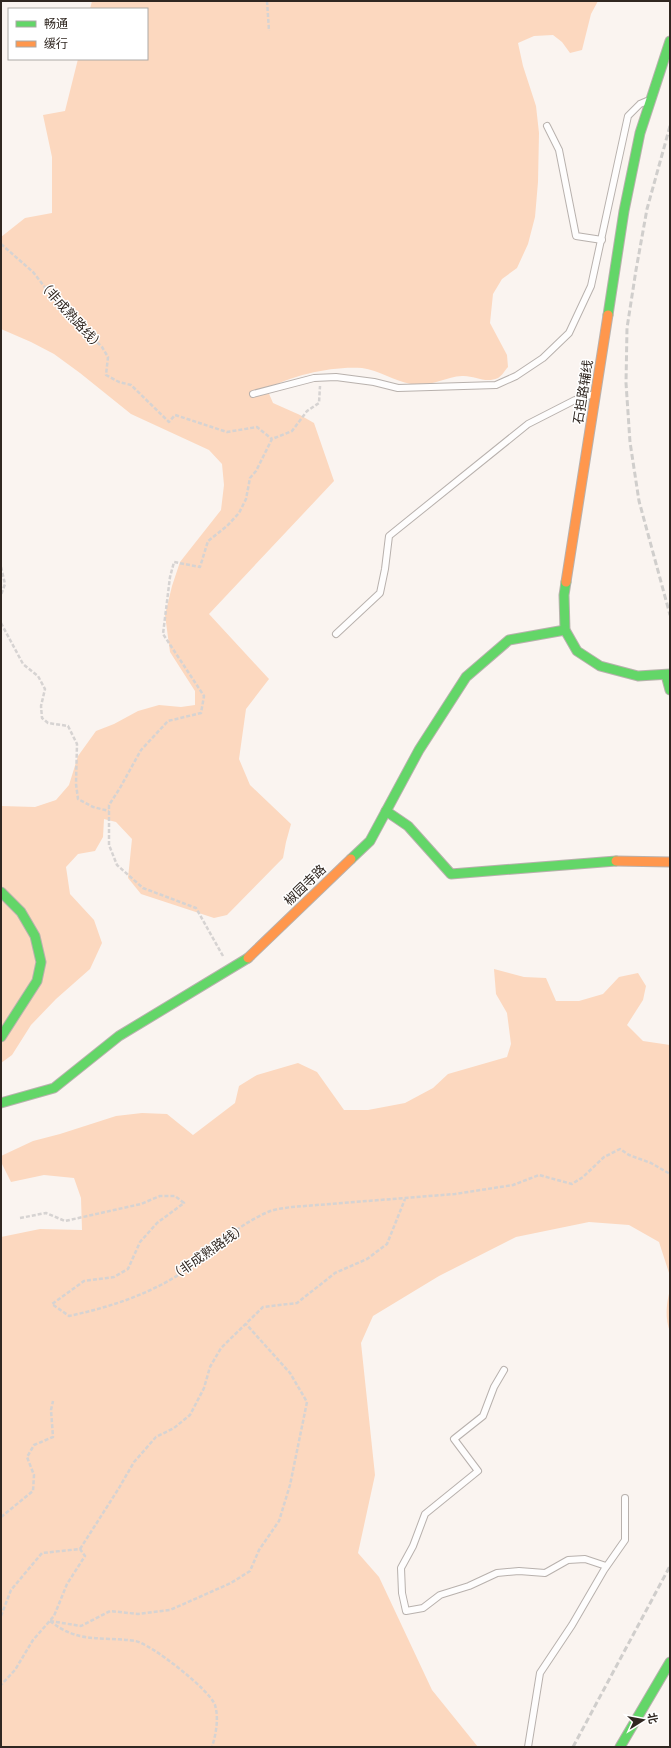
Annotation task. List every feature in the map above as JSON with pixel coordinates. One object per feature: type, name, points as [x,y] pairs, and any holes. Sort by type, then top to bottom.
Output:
[{"type":"street","name":"石担路辅线","points":[[668,674],[638,676],[600,666],[577,651],[565,630],[564,595],[624,211],[640,133],[670,41]]},
{"type":"street","name":"椒园寺路","points":[[1,1102],[54,1088],[118,1036],[248,958],[370,841],[419,750],[466,677],[509,640],[565,630]]},
{"type":"street","points":[[668,674],[670,690]]},
{"type":"street","points":[[386,812],[408,826],[451,874],[606,861],[670,862]]},
{"type":"street","points":[[1,892],[21,912],[35,936],[41,962],[37,981],[1,1037]]},
{"type":"street","points":[[620,1747],[670,1662]]},
{"type":"lane","points":[[253,394],[321,378],[336,377],[355,379],[398,388],[496,385],[516,376],[543,358],[569,333],[591,286],[628,116],[640,104],[651,100]]},
{"type":"lane","points":[[547,126],[559,150],[576,236],[602,240]]},
{"type":"lane","points":[[336,634],[380,593],[389,536],[528,424],[575,400],[595,394]]},
{"type":"lane","points":[[504,1370],[494,1387],[483,1416],[454,1439],[478,1471],[425,1514],[413,1546],[401,1568],[402,1592],[406,1611],[422,1608],[440,1595],[469,1586],[496,1573],[519,1571],[545,1573],[568,1560],[585,1559],[606,1566]]},
{"type":"lane","points":[[528,1747],[540,1673],[572,1625],[606,1566],[624,1540],[625,1498]]},
{"type":"path","points":[[266,1],[269,31]]},
{"type":"path","name":"（非成熟路线）","points":[[1,244],[33,272],[58,304],[102,347],[108,357],[106,375],[119,382],[131,385],[169,422],[175,415],[227,432],[256,427],[272,439]]},
{"type":"path","points":[[230,969],[196,908],[143,888],[117,865],[109,845],[109,805],[141,750],[158,730],[168,721],[201,713],[204,696],[164,634],[170,577],[174,562],[200,567],[208,541],[227,526],[239,513],[246,498],[250,478],[256,471],[272,439],[292,432],[307,411],[319,403],[321,378]]},
{"type":"path","points":[[1,567],[5,584],[1,595]]},
{"type":"path","points":[[1,623],[23,664],[38,676],[45,689],[41,706],[42,718],[48,723],[68,726],[77,744],[76,784],[78,799],[93,807],[109,811]]},
{"type":"path","name":"（非成熟路线）","points":[[20,1218],[46,1213],[65,1221],[134,1206],[160,1196],[174,1196],[184,1203],[157,1223],[140,1242],[128,1269],[114,1277],[84,1281],[52,1304],[69,1316],[102,1309],[139,1296],[183,1272],[238,1229],[269,1211],[292,1207],[371,1200],[406,1199],[485,1190],[513,1185],[540,1175],[572,1184],[583,1177],[604,1157],[620,1149],[651,1163],[670,1174]]},
{"type":"path","points":[[80,1549],[134,1462],[156,1437],[174,1428],[190,1415],[204,1388],[210,1367],[221,1348],[263,1307],[297,1303],[335,1273],[366,1259],[387,1244],[406,1199]]},
{"type":"path","points":[[50,1621],[81,1626],[110,1611],[138,1614],[170,1610],[231,1583],[250,1571],[259,1550],[279,1521],[290,1485],[307,1402],[290,1373],[246,1324]]},
{"type":"path","points":[[1,1517],[34,1491],[34,1476],[27,1457],[34,1445],[53,1437],[51,1410],[53,1400]]},
{"type":"path","points":[[1,1616],[11,1590],[42,1553],[80,1549]]},
{"type":"path","points":[[1,1685],[15,1670],[33,1640],[54,1616],[67,1584],[85,1556],[80,1549]]},
{"type":"path","points":[[50,1621],[64,1632],[85,1638],[136,1641],[153,1649],[179,1669],[199,1685],[215,1704],[217,1731],[212,1747]]},
{"type":"shaded area","points":[[92,1],[598,1],[591,14],[582,50],[570,53],[562,42],[553,35],[534,36],[518,43],[523,66],[536,106],[539,133],[538,182],[535,217],[528,244],[517,268],[502,279],[493,294],[490,323],[507,355],[508,367],[498,378],[493,380],[462,376],[424,385],[405,383],[368,369],[338,368],[313,372],[277,384],[267,389],[273,403],[314,423],[334,481],[209,614],[269,679],[246,709],[239,759],[250,785],[291,824],[283,858],[227,915],[214,918],[141,894],[128,878],[132,839],[116,822],[104,819],[103,837],[95,851],[78,854],[66,867],[70,894],[94,920],[102,943],[90,969],[56,999],[31,1025],[12,1055],[1,1063],[1,806],[35,807],[56,800],[69,785],[78,756],[96,731],[114,724],[138,711],[159,705],[181,707],[195,705],[195,691],[170,652],[165,615],[180,562],[221,510],[224,485],[222,464],[209,450],[131,414],[54,354],[1,329],[1,237],[25,218],[52,213],[52,157],[43,115],[65,111],[78,60],[148,60],[148,8],[90,8]]},
{"type":"shaded area","points":[[494,969],[524,977],[546,978],[556,1001],[579,1001],[603,994],[619,977],[638,973],[646,986],[643,1000],[627,1025],[643,1041],[670,1045],[670,1276],[659,1242],[629,1225],[589,1222],[516,1237],[439,1276],[373,1316],[361,1343],[375,1475],[358,1553],[379,1577],[432,1690],[478,1747],[1,1747],[1,1237],[40,1229],[82,1230],[81,1198],[74,1178],[44,1175],[11,1182],[1,1162],[1,1156],[33,1141],[116,1116],[142,1113],[167,1114],[193,1135],[235,1103],[239,1086],[257,1075],[298,1063],[317,1072],[344,1110],[368,1110],[405,1103],[433,1088],[448,1074],[507,1057],[511,1044],[507,1013],[496,994]]},
{"type":"shaded area","points":[[670,1290],[670,1332],[667,1322],[667,1311]]},
{"type":"railway","points":[[670,126],[647,209],[636,270],[627,328],[626,383],[630,442],[639,501],[670,615]]},
{"type":"railway","points":[[573,1747],[670,1566]]},
{"type":"traffic: fast","points":[[608,315],[624,211],[640,133],[670,41]]},
{"type":"traffic: fast","points":[[566,582],[564,595],[565,630],[577,651],[600,666],[638,676],[670,674]]},
{"type":"traffic: fast","points":[[351,859],[370,841],[419,750],[466,677],[509,640],[565,630]]},
{"type":"traffic: fast","points":[[666,675],[670,690]]},
{"type":"traffic: fast","points":[[386,811],[408,826],[451,874],[616,861]]},
{"type":"traffic: fast","points":[[1,892],[21,912],[35,936],[41,962],[37,981],[1,1037]]},
{"type":"traffic: fast","points":[[1,1103],[54,1088],[119,1036],[248,958]]},
{"type":"traffic: fast","points":[[620,1747],[670,1662]]},
{"type":"traffic: slow","points":[[566,582],[608,315]]},
{"type":"traffic: slow","points":[[248,958],[351,859]]},
{"type":"traffic: slow","points":[[616,861],[670,862]]}]
